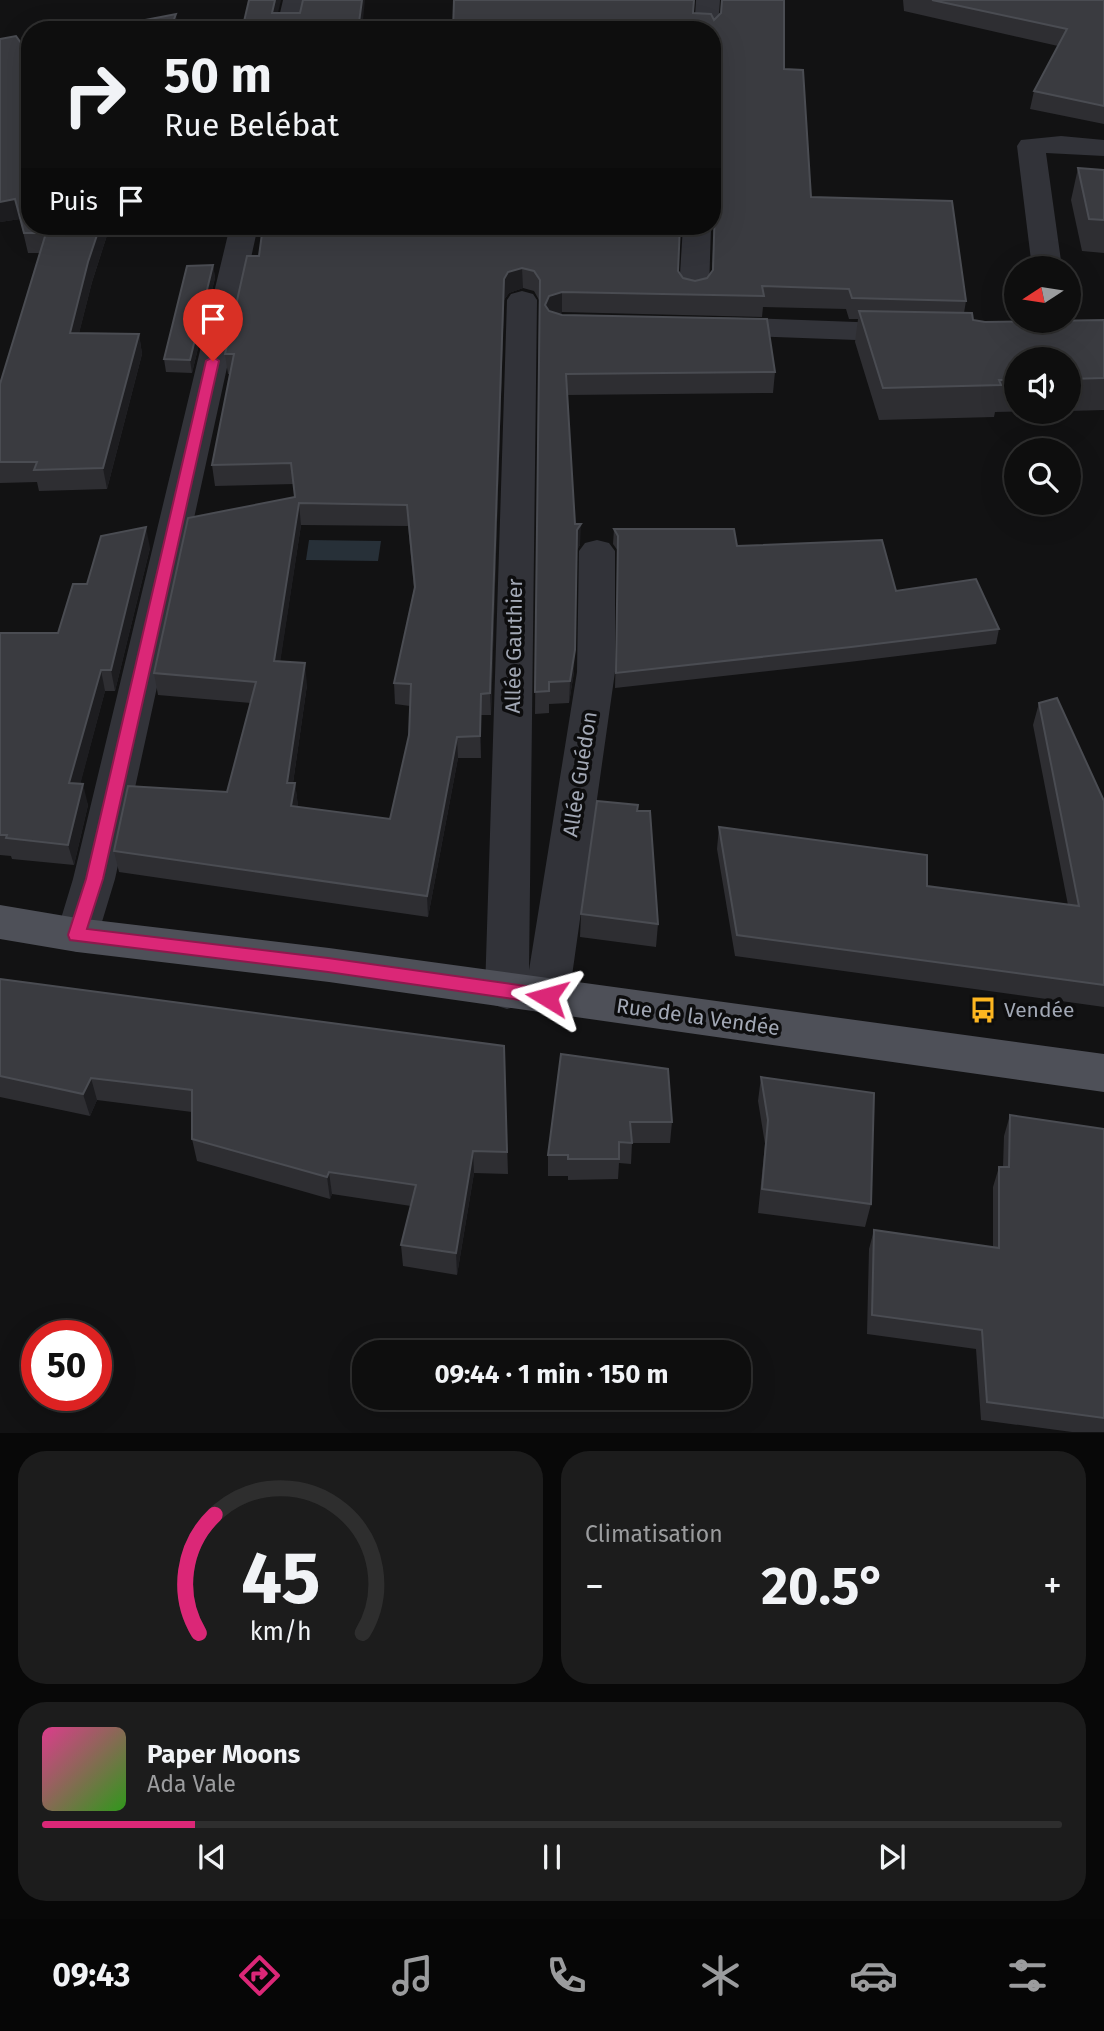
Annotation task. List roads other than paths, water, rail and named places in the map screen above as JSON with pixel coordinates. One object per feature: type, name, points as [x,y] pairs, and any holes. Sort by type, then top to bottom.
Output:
[{"type":"main road","name":"Rue de la Vendée","points":[[0,922],[76,935],[328,965],[1104,1073]]},
{"type":"street","points":[[290,21],[295,0]]},
{"type":"street","points":[[707,21],[708,0]]},
{"type":"street","points":[[1045,256],[1031,146],[1061,144],[1104,148]]},
{"type":"street","points":[[76,935],[94,879],[242,235]]},
{"type":"street","points":[[694,290],[697,235]]},
{"type":"street","name":"Allée Gauthier","points":[[522,300],[527,994]]},
{"type":"street","points":[[685,326],[934,334]]},
{"type":"street","name":"Allée Guédon","points":[[527,994],[596,672],[597,551]]},
{"type":"place","name":"Vendée","points":[[983,1010]]}]
